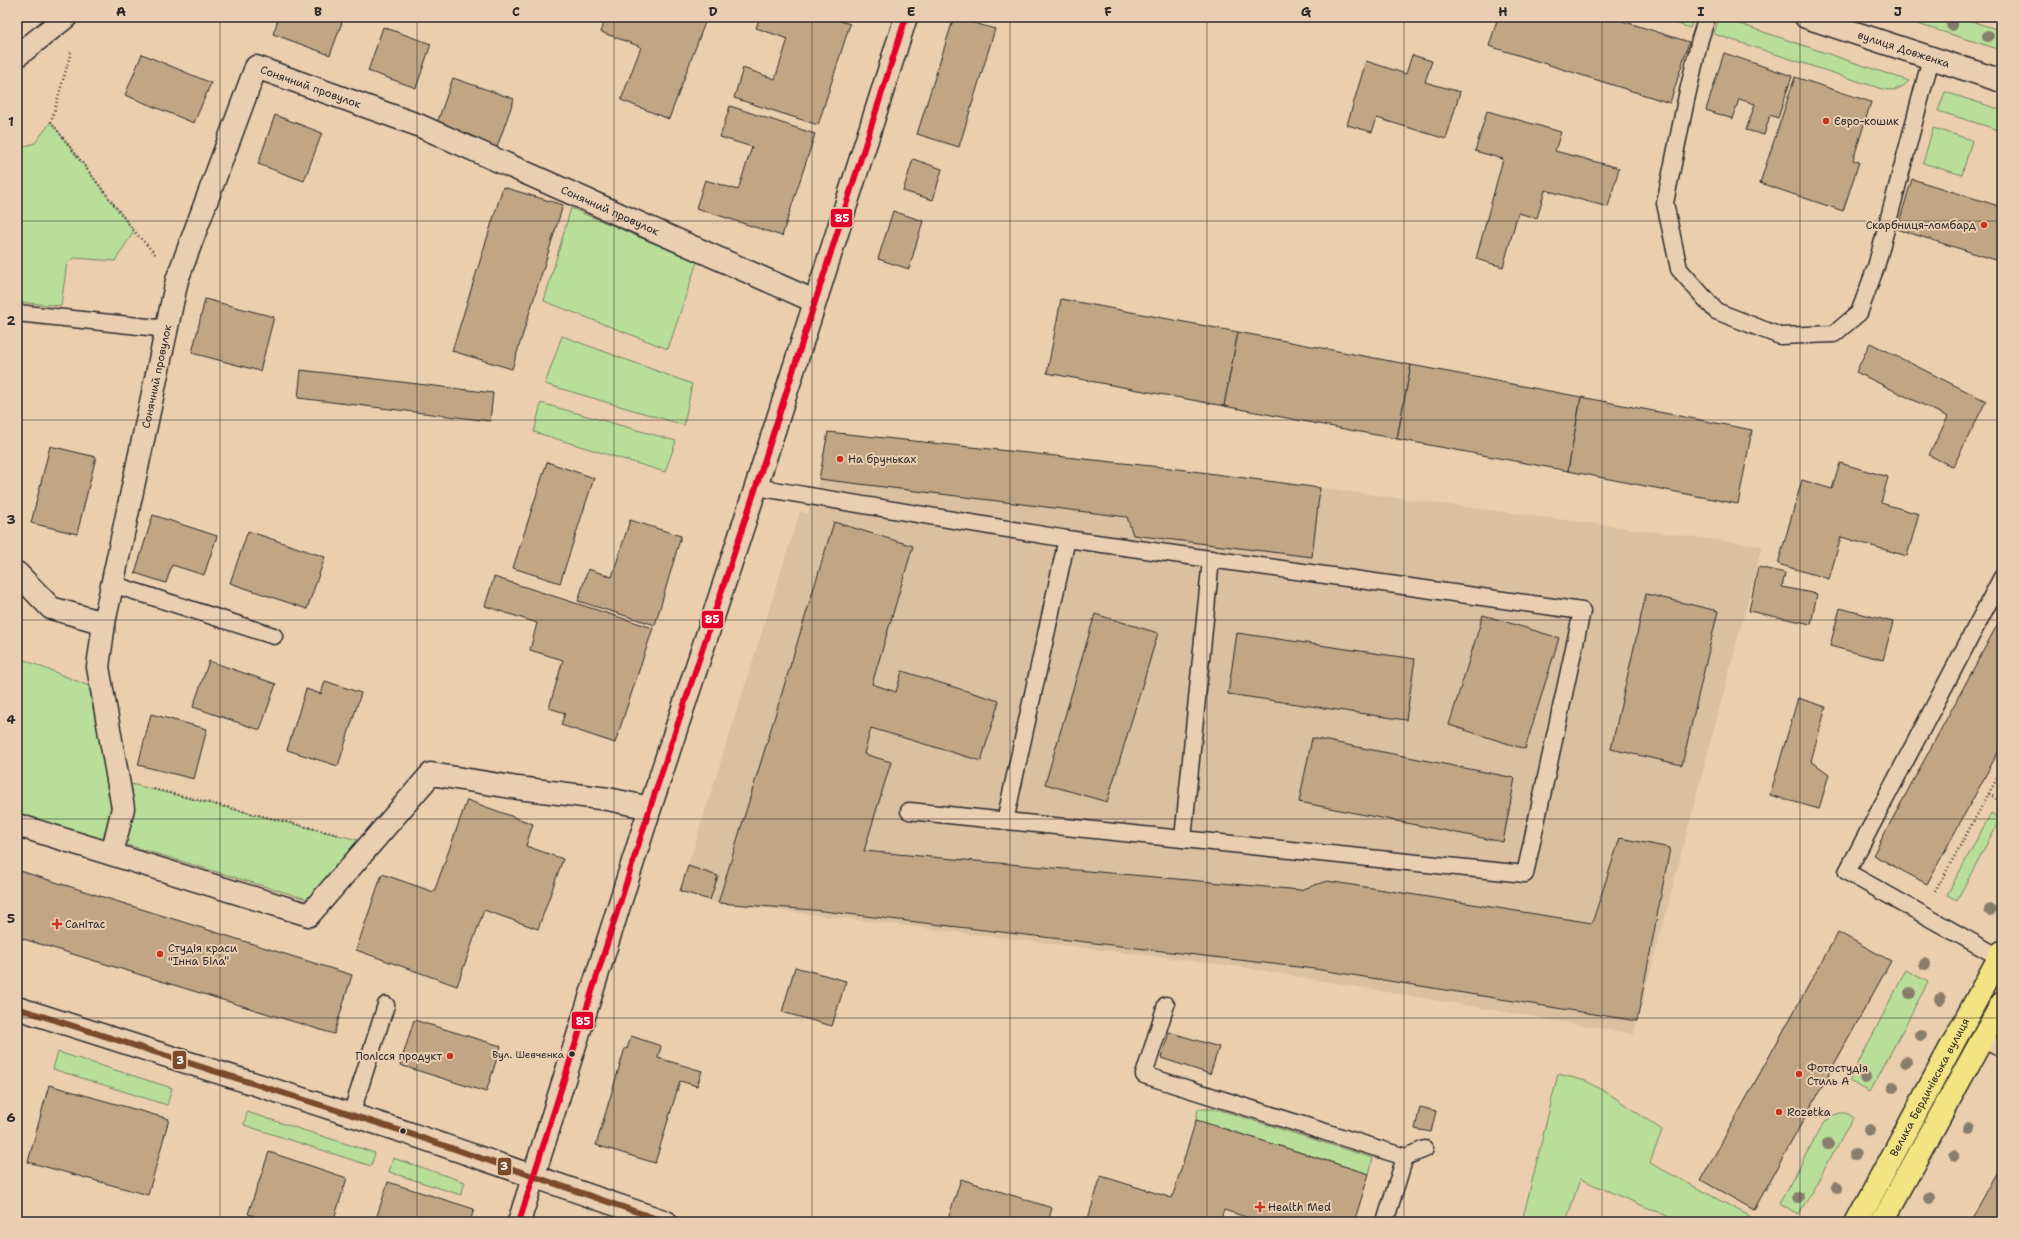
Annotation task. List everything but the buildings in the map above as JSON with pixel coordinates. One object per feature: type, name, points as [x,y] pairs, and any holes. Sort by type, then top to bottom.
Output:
[{"type":"highway","name":"Велика Бердичівська вулиця","points":[[1857,1222],[2001,955]]},
{"type":"highway","points":[[1882,1222],[1993,1044],[2002,1003]]},
{"type":"street","points":[[17,56],[66,17]]},
{"type":"street","points":[[519,1222],[650,808],[756,487],[814,301],[906,17]]},
{"type":"street","name":"вулиця Довженка","points":[[1806,17],[2002,81]]},
{"type":"street","name":"Сонячний провулок","points":[[112,854],[123,808],[98,667],[104,623],[177,280],[256,67],[418,125],[814,301]]},
{"type":"street","points":[[17,573],[51,608],[104,623]]},
{"type":"street","points":[[17,825],[309,915],[431,774],[518,788],[608,799],[650,808]]},
{"type":"street","points":[[17,1008],[405,1132],[666,1222]]},
{"type":"lane","points":[[1707,17],[1700,39],[1665,203],[1679,269],[1716,311],[1780,336],[1834,334],[1859,313],[1876,267],[1932,58]]},
{"type":"lane","points":[[17,313],[167,329]]},
{"type":"lane","points":[[756,487],[1066,539],[1582,611],[1525,874],[909,811]]},
{"type":"lane","points":[[1005,821],[1066,539]]},
{"type":"lane","points":[[1183,839],[1211,559]]},
{"type":"lane","points":[[2001,955],[1923,915],[1847,872],[2002,577]]},
{"type":"lane","points":[[112,584],[274,636]]},
{"type":"lane","points":[[1166,1005],[1144,1075],[1405,1157],[1425,1150]]},
{"type":"lane","points":[[351,1115],[386,1006]]},
{"type":"lane","points":[[1385,1222],[1405,1157]]},
{"type":"path","points":[[72,47],[51,122],[134,231],[177,280]]},
{"type":"path","points":[[1923,915],[2002,769]]},
{"type":"path","points":[[118,781],[371,843]]},
{"type":"path","points":[[1989,794],[2002,802]]},
{"type":"shaded area","points":[[828,432],[1170,468],[1762,546],[1634,1034],[1242,967],[719,903],[680,891],[800,511],[808,514],[819,479]]},
{"type":"green space","points":[[1657,17],[1694,17],[1690,28]]},
{"type":"green space","points":[[1719,17],[1909,81],[1897,89],[1882,89],[1714,34]]},
{"type":"green space","points":[[1895,17],[1959,17],[2002,31],[2002,46],[1998,49]]},
{"type":"green space","points":[[1945,92],[2002,110],[2002,131],[1938,111]]},
{"type":"green space","points":[[51,122],[134,231],[115,261],[75,258],[67,262],[61,306],[17,302],[17,141],[22,147],[35,143]]},
{"type":"green space","points":[[1933,128],[1972,140],[1962,175],[1923,163]]},
{"type":"green space","points":[[571,208],[697,262],[668,349],[544,301]]},
{"type":"green space","points":[[562,336],[692,384],[684,425],[545,384]]},
{"type":"green space","points":[[541,403],[676,441],[665,472],[534,432]]},
{"type":"green space","points":[[17,657],[89,686],[114,803],[106,841],[17,814]]},
{"type":"green space","points":[[131,784],[362,841],[310,900],[124,844],[134,803]]},
{"type":"green space","points":[[1991,813],[2000,819],[1957,900],[1947,895]]},
{"type":"green space","points":[[1906,970],[1928,982],[1870,1092],[1849,1081]]},
{"type":"green space","points":[[58,1052],[172,1088],[167,1105],[53,1069]]},
{"type":"green space","points":[[1558,1074],[1586,1081],[1614,1097],[1662,1130],[1650,1163],[1751,1217],[1749,1222],[1681,1222],[1580,1179],[1566,1222],[1522,1222]]},
{"type":"green space","points":[[1198,1109],[1217,1109],[1373,1158],[1369,1174],[1196,1120]]},
{"type":"green space","points":[[247,1112],[375,1153],[371,1166],[244,1125]]},
{"type":"green space","points":[[1840,1113],[1846,1113],[1853,1117],[1799,1215],[1779,1204],[1822,1125],[1832,1116]]},
{"type":"green space","points":[[393,1158],[465,1182],[461,1195],[389,1172]]},
{"type":"transit line","name":"85","points":[[519,1222],[650,808],[756,487],[906,17]]},
{"type":"transit line","name":"3","points":[[17,1008],[405,1132],[666,1222]]},
{"type":"place","name":"Євро-кошик","points":[[1826,121]]},
{"type":"place","name":"Скарбниця-ломбард","points":[[1984,225]]},
{"type":"place","name":"На бруньках","points":[[840,459]]},
{"type":"place","name":"Санітас","points":[[57,924]]},
{"type":"place","name":"Студія краси \"Інна Біла\"","points":[[160,954]]},
{"type":"place","name":"Вул. Шевченка","points":[[572,1054]]},
{"type":"place","name":"Полісся продукт","points":[[450,1056]]},
{"type":"place","name":"Фотостудія Стиль А","points":[[1799,1074]]},
{"type":"place","name":"Rozetka","points":[[1779,1112]]},
{"type":"place","name":"Health Med","points":[[1260,1207]]}]
